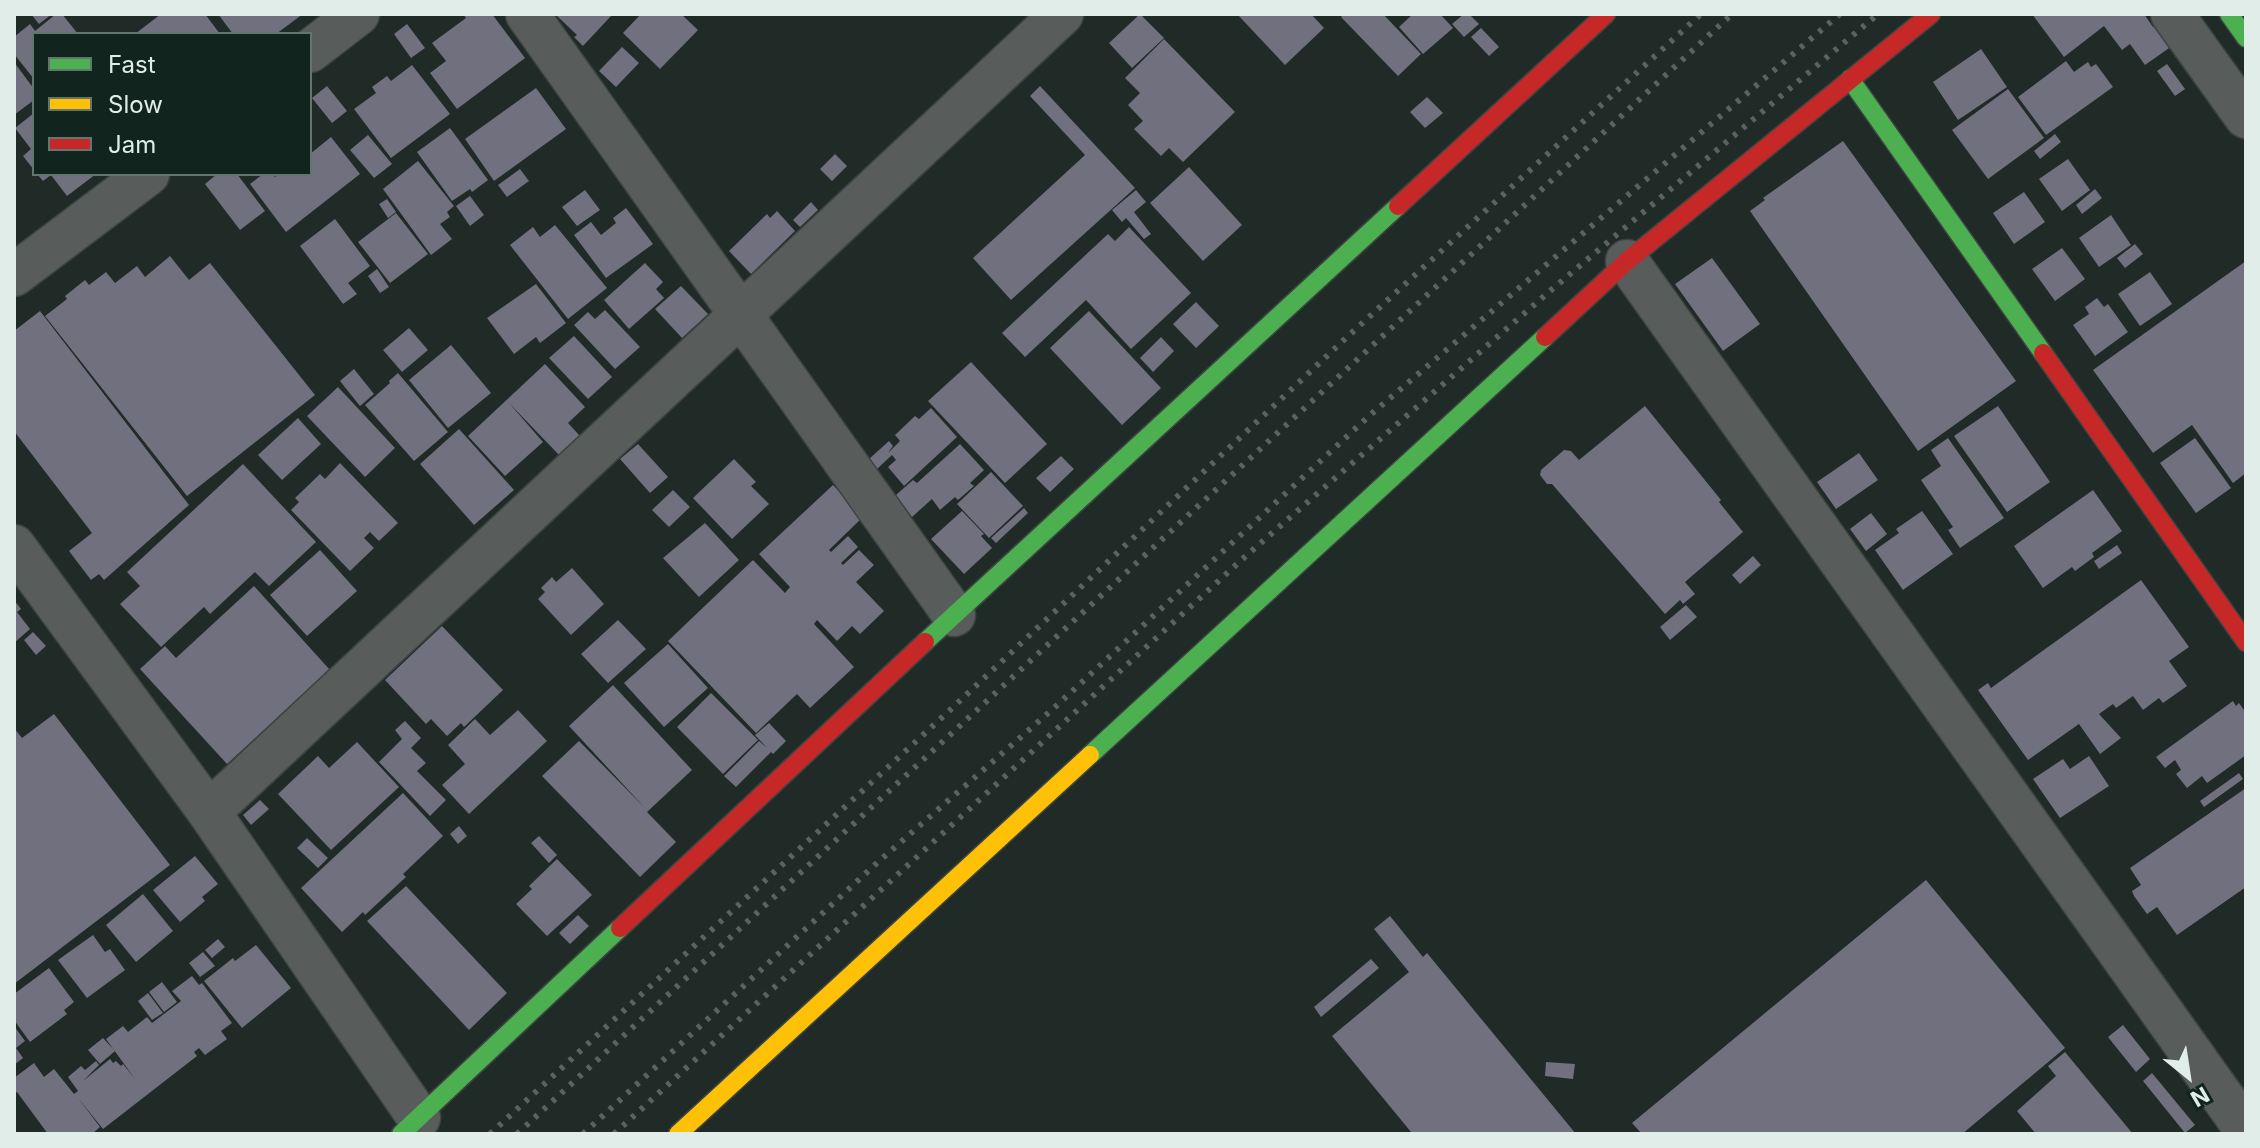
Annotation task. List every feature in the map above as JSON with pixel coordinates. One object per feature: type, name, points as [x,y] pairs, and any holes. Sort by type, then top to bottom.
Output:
[{"type":"street","points":[[312,49],[358,14]]},
{"type":"street","points":[[527,14],[954,615]]},
{"type":"street","points":[[209,812],[1062,14]]},
{"type":"street","points":[[14,546],[209,812],[410,1126],[954,615],[1606,14]]},
{"type":"street","points":[[678,1134],[1627,261],[1931,14]]},
{"type":"street","points":[[2172,14],[2246,117]]},
{"type":"street","points":[[2229,14],[2246,38]]},
{"type":"street","points":[[1850,79],[2246,642]]},
{"type":"street","points":[[14,275],[145,176]]},
{"type":"street","points":[[1627,261],[2246,1130]]},
{"type":"building","points":[[31,14],[52,14],[39,24]]},
{"type":"building","points":[[56,14],[62,14],[76,32],[32,32],[32,76],[14,54],[14,37],[30,24],[35,31]]},
{"type":"building","points":[[161,14],[205,14],[218,32],[138,32]]},
{"type":"building","points":[[218,14],[303,14],[279,32],[232,32]]},
{"type":"building","points":[[463,14],[492,14],[525,58],[457,109],[430,73],[446,61],[432,43],[466,18]]},
{"type":"building","points":[[641,14],[681,14],[698,30],[660,69],[623,33]]},
{"type":"building","points":[[1140,14],[1164,38],[1132,68],[1109,43]]},
{"type":"building","points":[[1237,14],[1311,14],[1324,28],[1285,65]]},
{"type":"building","points":[[1344,14],[1383,14],[1421,54],[1398,76],[1341,17]]},
{"type":"building","points":[[1413,14],[1440,14],[1453,28],[1423,54],[1399,27]]},
{"type":"building","points":[[1464,14],[1469,14],[1479,24],[1464,37],[1452,24]]},
{"type":"building","points":[[2032,14],[2144,14],[2153,27],[2157,25],[2172,46],[2145,65],[2130,44],[2122,50],[2104,26],[2064,57]]},
{"type":"building","points":[[557,16],[611,16],[583,46],[574,37],[577,35]]},
{"type":"building","points":[[407,24],[425,48],[411,58],[394,34]]},
{"type":"building","points":[[1481,28],[1499,47],[1489,56],[1471,37]]},
{"type":"building","points":[[1164,39],[1235,112],[1183,162],[1169,148],[1161,156],[1134,129],[1143,121],[1128,105],[1140,93],[1125,78]]},
{"type":"building","points":[[622,47],[639,63],[616,87],[599,71]]},
{"type":"building","points":[[1981,49],[2007,87],[1958,120],[1933,82]]},
{"type":"building","points":[[2066,61],[2074,72],[2088,62],[2091,67],[2096,64],[2113,87],[2046,135],[2018,97]]},
{"type":"building","points":[[14,62],[32,86],[32,102],[14,115]]},
{"type":"building","points":[[2167,64],[2185,89],[2175,96],[2157,71]]},
{"type":"building","points":[[412,65],[450,114],[391,158],[354,109],[376,93],[372,87],[387,76],[391,81]]},
{"type":"building","points":[[327,86],[347,111],[332,123],[312,98]]},
{"type":"building","points":[[1040,86],[1135,188],[1011,300],[973,258],[1085,155],[1030,96]]},
{"type":"building","points":[[536,88],[566,129],[494,181],[465,139]]},
{"type":"building","points":[[2008,89],[2044,138],[1988,179],[1952,130]]},
{"type":"building","points":[[1427,97],[1443,113],[1425,128],[1410,112]]},
{"type":"building","points":[[32,115],[32,167],[23,156],[31,149],[15,128]]},
{"type":"building","points":[[450,128],[488,180],[452,201],[417,152]]},
{"type":"building","points":[[2055,134],[2061,142],[2040,159],[2034,151]]},
{"type":"building","points":[[368,135],[392,164],[374,178],[350,150]]},
{"type":"building","points":[[331,137],[360,174],[286,232],[250,184],[260,176],[312,176],[312,152]]},
{"type":"building","points":[[1843,141],[2016,381],[1918,451],[1750,211],[1765,200],[1763,198]]},
{"type":"building","points":[[835,154],[847,166],[832,181],[820,169]]},
{"type":"building","points":[[2068,159],[2090,190],[2062,211],[2039,179]]},
{"type":"building","points":[[418,161],[454,206],[447,212],[450,217],[440,224],[452,239],[431,255],[383,189]]},
{"type":"building","points":[[1189,167],[1242,225],[1203,261],[1150,203]]},
{"type":"building","points":[[520,169],[529,181],[507,197],[498,185]]},
{"type":"building","points":[[52,176],[93,176],[67,196]]},
{"type":"building","points":[[215,176],[239,176],[265,211],[240,230],[205,184]]},
{"type":"building","points":[[2095,189],[2102,198],[2082,214],[2076,205]]},
{"type":"building","points":[[585,190],[600,210],[577,226],[562,207]]},
{"type":"building","points":[[1136,190],[1146,202],[1134,212],[1151,234],[1144,239],[1126,218],[1122,222],[1112,210]]},
{"type":"building","points":[[2024,192],[2045,222],[2014,244],[1993,213]]},
{"type":"building","points":[[470,196],[484,215],[470,226],[456,206]]},
{"type":"building","points":[[387,199],[396,212],[388,218],[379,204]]},
{"type":"building","points":[[811,202],[818,210],[800,227],[793,220]]},
{"type":"building","points":[[626,208],[653,244],[606,278],[574,235],[591,222],[601,235],[616,223],[613,218]]},
{"type":"building","points":[[777,211],[795,231],[751,274],[729,251],[767,214],[770,218]]},
{"type":"building","points":[[396,213],[428,254],[390,283],[358,242]]},
{"type":"building","points":[[2111,215],[2131,245],[2099,267],[2079,238]]},
{"type":"building","points":[[335,219],[370,266],[348,283],[357,294],[343,304],[300,246]]},
{"type":"building","points":[[555,225],[607,288],[568,319],[510,245],[533,227],[540,237]]},
{"type":"building","points":[[1129,227],[1191,293],[1131,349],[1086,300],[1025,357],[1002,333],[1108,234],[1115,241]]},
{"type":"building","points":[[2135,244],[2143,254],[2125,268],[2117,258]]},
{"type":"building","points":[[2062,248],[2085,279],[2055,301],[2032,269]]},
{"type":"building","points":[[170,256],[189,280],[210,263],[315,395],[187,496],[45,316],[85,280],[89,285],[106,272],[115,283],[137,266],[145,277]]},
{"type":"building","points":[[1712,258],[1760,324],[1723,351],[1675,284]]},
{"type":"building","points":[[2246,261],[2246,473],[2233,483],[2192,425],[2153,453],[2093,370]]},
{"type":"building","points":[[645,263],[663,282],[656,289],[664,298],[629,329],[604,300]]},
{"type":"building","points":[[377,269],[389,287],[380,293],[368,276]]},
{"type":"building","points":[[2150,272],[2172,304],[2140,326],[2118,294]]},
{"type":"building","points":[[536,284],[566,323],[540,343],[536,337],[514,354],[487,318]]},
{"type":"building","points":[[681,286],[708,314],[682,338],[655,309]]},
{"type":"building","points":[[2097,298],[2104,307],[2108,304],[2128,332],[2095,356],[2073,325],[2089,314],[2085,307]]},
{"type":"building","points":[[1196,302],[1219,326],[1196,348],[1173,324]]},
{"type":"building","points":[[605,310],[640,347],[615,369],[574,325],[588,312],[595,319]]},
{"type":"building","points":[[40,311],[189,505],[104,580],[99,574],[91,580],[69,551],[92,533],[14,431],[14,331]]},
{"type":"building","points":[[1089,311],[1161,388],[1122,425],[1050,348]]},
{"type":"building","points":[[409,328],[428,350],[402,372],[383,350]]},
{"type":"building","points":[[574,336],[612,377],[588,399],[549,358]]},
{"type":"building","points":[[1161,337],[1174,351],[1153,372],[1140,358]]},
{"type":"building","points":[[451,345],[491,393],[448,428],[409,380]]},
{"type":"building","points":[[971,362],[1047,444],[1005,483],[928,401]]},
{"type":"building","points":[[545,364],[585,407],[568,423],[580,436],[560,456],[509,403],[543,442],[505,476],[468,436]]},
{"type":"building","points":[[354,369],[374,394],[360,406],[340,381]]},
{"type":"building","points":[[398,373],[448,432],[414,461],[365,405]]},
{"type":"building","points":[[338,387],[395,448],[365,477],[307,416]]},
{"type":"building","points":[[1645,406],[1743,532],[1685,582],[1695,594],[1683,604],[1680,600],[1665,614],[1552,484],[1547,484],[1540,475],[1541,470],[1564,450],[1571,451],[1579,460]]},
{"type":"building","points":[[1998,406],[2050,482],[2007,512],[1954,436]]},
{"type":"building","points":[[931,408],[957,437],[904,486],[888,467],[896,460],[892,455],[877,469],[869,459],[889,441],[893,446],[888,453],[900,441],[895,435],[915,416],[919,419]]},
{"type":"building","points":[[298,418],[321,444],[282,480],[258,455]]},
{"type":"building","points":[[459,429],[514,490],[474,525],[420,464]]},
{"type":"building","points":[[1948,438],[2004,518],[1960,548],[1948,530],[1953,527],[1921,480],[1941,466],[1931,450]]},
{"type":"building","points":[[2195,438],[2231,488],[2196,513],[2160,463]]},
{"type":"building","points":[[638,444],[668,477],[650,493],[620,459]]},
{"type":"building","points":[[960,444],[984,470],[970,483],[974,486],[940,510],[932,499],[912,517],[896,495],[913,480],[917,483]]},
{"type":"building","points":[[1859,453],[1878,480],[1836,509],[1817,482]]},
{"type":"building","points":[[1061,456],[1074,469],[1050,492],[1036,478]]},
{"type":"building","points":[[734,459],[756,482],[751,486],[769,504],[732,539],[693,498]]},
{"type":"building","points":[[340,463],[398,523],[379,541],[370,532],[364,538],[374,548],[350,571],[291,510],[299,502],[295,498],[320,474],[325,479]]},
{"type":"building","points":[[243,464],[316,542],[269,586],[255,572],[210,614],[204,607],[161,647],[120,604],[140,586],[127,572]]},
{"type":"building","points":[[991,472],[1023,506],[989,538],[957,504]]},
{"type":"building","points":[[833,485],[863,517],[829,550],[831,552],[848,536],[858,547],[841,563],[843,565],[859,550],[874,565],[856,582],[884,611],[860,634],[852,626],[837,641],[817,620],[814,624],[854,667],[810,708],[797,694],[756,733],[668,641],[753,560],[785,593],[790,587],[759,554]]},
{"type":"building","points":[[673,490],[690,507],[669,527],[652,510]]},
{"type":"building","points":[[2093,490],[2122,531],[2092,553],[2094,557],[2075,571],[2072,567],[2043,588],[2014,546]]},
{"type":"building","points":[[1024,508],[1028,513],[996,543],[991,538]]},
{"type":"building","points":[[962,511],[984,534],[981,536],[992,548],[964,574],[931,539]]},
{"type":"building","points":[[1922,511],[1953,554],[1903,590],[1875,550],[1899,533],[1896,529]]},
{"type":"building","points":[[1871,513],[1887,534],[1866,551],[1850,529]]},
{"type":"building","points":[[705,523],[739,560],[699,597],[663,558]]},
{"type":"building","points":[[2117,545],[2122,553],[2099,569],[2094,561]]},
{"type":"building","points":[[320,550],[357,591],[307,636],[270,595]]},
{"type":"building","points":[[1753,556],[1761,565],[1740,584],[1732,575]]},
{"type":"building","points":[[572,568],[604,604],[571,635],[538,599],[545,592],[541,588],[552,577],[556,582]]},
{"type":"building","points":[[2141,580],[2189,647],[2169,661],[2187,686],[2163,703],[2159,698],[2143,710],[2133,696],[2116,708],[2113,704],[2099,714],[2121,738],[2100,754],[2079,724],[2028,760],[1978,690],[1988,683],[1991,688]]},
{"type":"building","points":[[254,586],[330,670],[227,764],[140,669],[165,646],[176,658]]},
{"type":"building","points":[[14,600],[21,609],[17,612],[30,629],[14,643]]},
{"type":"building","points":[[1686,605],[1697,617],[1670,640],[1660,627]]},
{"type":"building","points":[[618,620],[646,649],[608,683],[581,654]]},
{"type":"building","points":[[442,626],[503,690],[464,727],[461,723],[447,736],[431,719],[426,724],[385,680]]},
{"type":"building","points":[[33,632],[46,646],[36,655],[24,640]]},
{"type":"building","points":[[668,644],[708,688],[664,727],[624,683]]},
{"type":"building","points":[[613,685],[692,770],[647,812],[676,842],[640,877],[542,776],[579,741],[645,808],[569,726]]},
{"type":"building","points":[[711,693],[758,740],[723,774],[677,727]]},
{"type":"building","points":[[2233,701],[2236,706],[2239,703],[2246,713],[2246,755],[2207,783],[2202,776],[2187,788],[2176,774],[2181,770],[2175,760],[2165,768],[2156,757]]},
{"type":"building","points":[[518,710],[547,741],[469,814],[442,785],[465,764],[448,745],[475,719],[490,735]]},
{"type":"building","points":[[54,714],[170,865],[14,984],[14,728],[22,738]]},
{"type":"building","points":[[405,721],[421,738],[411,748],[426,763],[417,771],[446,800],[430,816],[379,762],[402,739],[395,730]]},
{"type":"building","points":[[769,723],[786,741],[736,787],[724,776],[759,741],[767,748],[755,735]]},
{"type":"building","points":[[357,742],[399,787],[331,850],[278,794],[318,756],[329,768]]},
{"type":"building","points":[[2089,756],[2109,786],[2060,818],[2033,779],[2063,759],[2070,769]]},
{"type":"building","points":[[2239,773],[2243,779],[2204,807],[2200,801]]},
{"type":"building","points":[[2246,788],[2246,887],[2177,935],[2157,907],[2147,914],[2134,896],[2132,891],[2141,885],[2130,868]]},
{"type":"building","points":[[403,793],[443,836],[403,874],[406,877],[342,932],[301,888]]},
{"type":"building","points":[[260,800],[269,809],[251,825],[243,815]]},
{"type":"building","points":[[459,826],[467,836],[458,844],[450,834]]},
{"type":"building","points":[[539,836],[557,855],[549,863],[531,843]]},
{"type":"building","points":[[307,838],[328,858],[318,868],[297,848]]},
{"type":"building","points":[[195,856],[218,884],[202,897],[205,901],[180,922],[153,890]]},
{"type":"building","points":[[557,859],[592,895],[547,936],[516,904],[532,889],[529,886]]},
{"type":"building","points":[[1926,880],[2065,1048],[1962,1134],[1642,1134],[1632,1123]]},
{"type":"building","points":[[406,886],[507,993],[469,1030],[367,921]]},
{"type":"building","points":[[143,894],[173,931],[136,962],[106,925]]},
{"type":"building","points":[[578,915],[589,926],[570,944],[559,933]]},
{"type":"building","points":[[1390,916],[1423,957],[1427,953],[1576,1134],[1408,1134],[1411,1132],[1332,1036],[1409,972],[1374,929]]},
{"type":"building","points":[[93,935],[105,952],[110,949],[125,970],[87,998],[58,960]]},
{"type":"building","points":[[218,939],[225,947],[212,958],[205,950]]},
{"type":"building","points":[[256,945],[291,988],[242,1028],[204,981],[233,958],[235,961]]},
{"type":"building","points":[[203,952],[215,966],[200,977],[189,963]]},
{"type":"building","points":[[1371,959],[1379,968],[1321,1017],[1314,1007]]},
{"type":"building","points":[[49,968],[74,1002],[64,1010],[67,1014],[30,1042],[14,1020],[14,994]]},
{"type":"building","points":[[192,976],[199,985],[202,983],[232,1023],[221,1031],[227,1039],[205,1055],[199,1048],[194,1052],[197,1056],[103,1129],[78,1098],[100,1127],[92,1134],[48,1134],[17,1092],[14,1094],[14,1078],[34,1063],[44,1077],[54,1069],[74,1094],[78,1091],[68,1077],[81,1066],[85,1070],[96,1061],[99,1065],[83,1081],[110,1059],[113,1063],[123,1064],[135,1079],[106,1039],[123,1026],[128,1032],[147,1017],[152,1023],[181,1001],[172,991]]},
{"type":"building","points":[[162,982],[177,1002],[164,1012],[149,992]]},
{"type":"building","points":[[148,993],[163,1013],[152,1020],[138,1001]]},
{"type":"building","points":[[2123,1025],[2150,1059],[2136,1072],[2108,1037]]},
{"type":"building","points":[[14,1026],[25,1041],[16,1048],[23,1058],[14,1065]]},
{"type":"building","points":[[103,1038],[115,1051],[100,1064],[88,1050]]},
{"type":"building","points":[[2065,1052],[2133,1134],[2036,1134],[2017,1111],[2056,1076],[2048,1066]]},
{"type":"building","points":[[1546,1062],[1575,1064],[1573,1079],[1545,1076]]},
{"type":"building","points":[[2152,1073],[2195,1125],[2185,1133],[2143,1081]]},
{"type":"railway","points":[[490,1134],[949,711],[1346,338],[1701,14]]},
{"type":"railway","points":[[517,1134],[1732,14]]},
{"type":"railway","points":[[583,1134],[878,862],[1054,708],[1369,416],[1840,14]]},
{"type":"railway","points":[[614,1134],[1248,554],[1550,291],[1878,14]]},
{"type":"traffic: fast","points":[[2229,14],[2246,38]]},
{"type":"traffic: fast","points":[[1850,79],[2043,353]]},
{"type":"traffic: fast","points":[[925,642],[1398,206]]},
{"type":"traffic: fast","points":[[1090,755],[1545,337]]},
{"type":"traffic: fast","points":[[401,1134],[620,928]]},
{"type":"traffic: slow","points":[[678,1134],[1090,755]]},
{"type":"traffic: jam","points":[[1398,206],[1606,14]]},
{"type":"traffic: jam","points":[[1545,337],[1627,261],[1931,14]]},
{"type":"traffic: jam","points":[[2043,353],[2246,642]]},
{"type":"traffic: jam","points":[[620,928],[925,642]]}]
